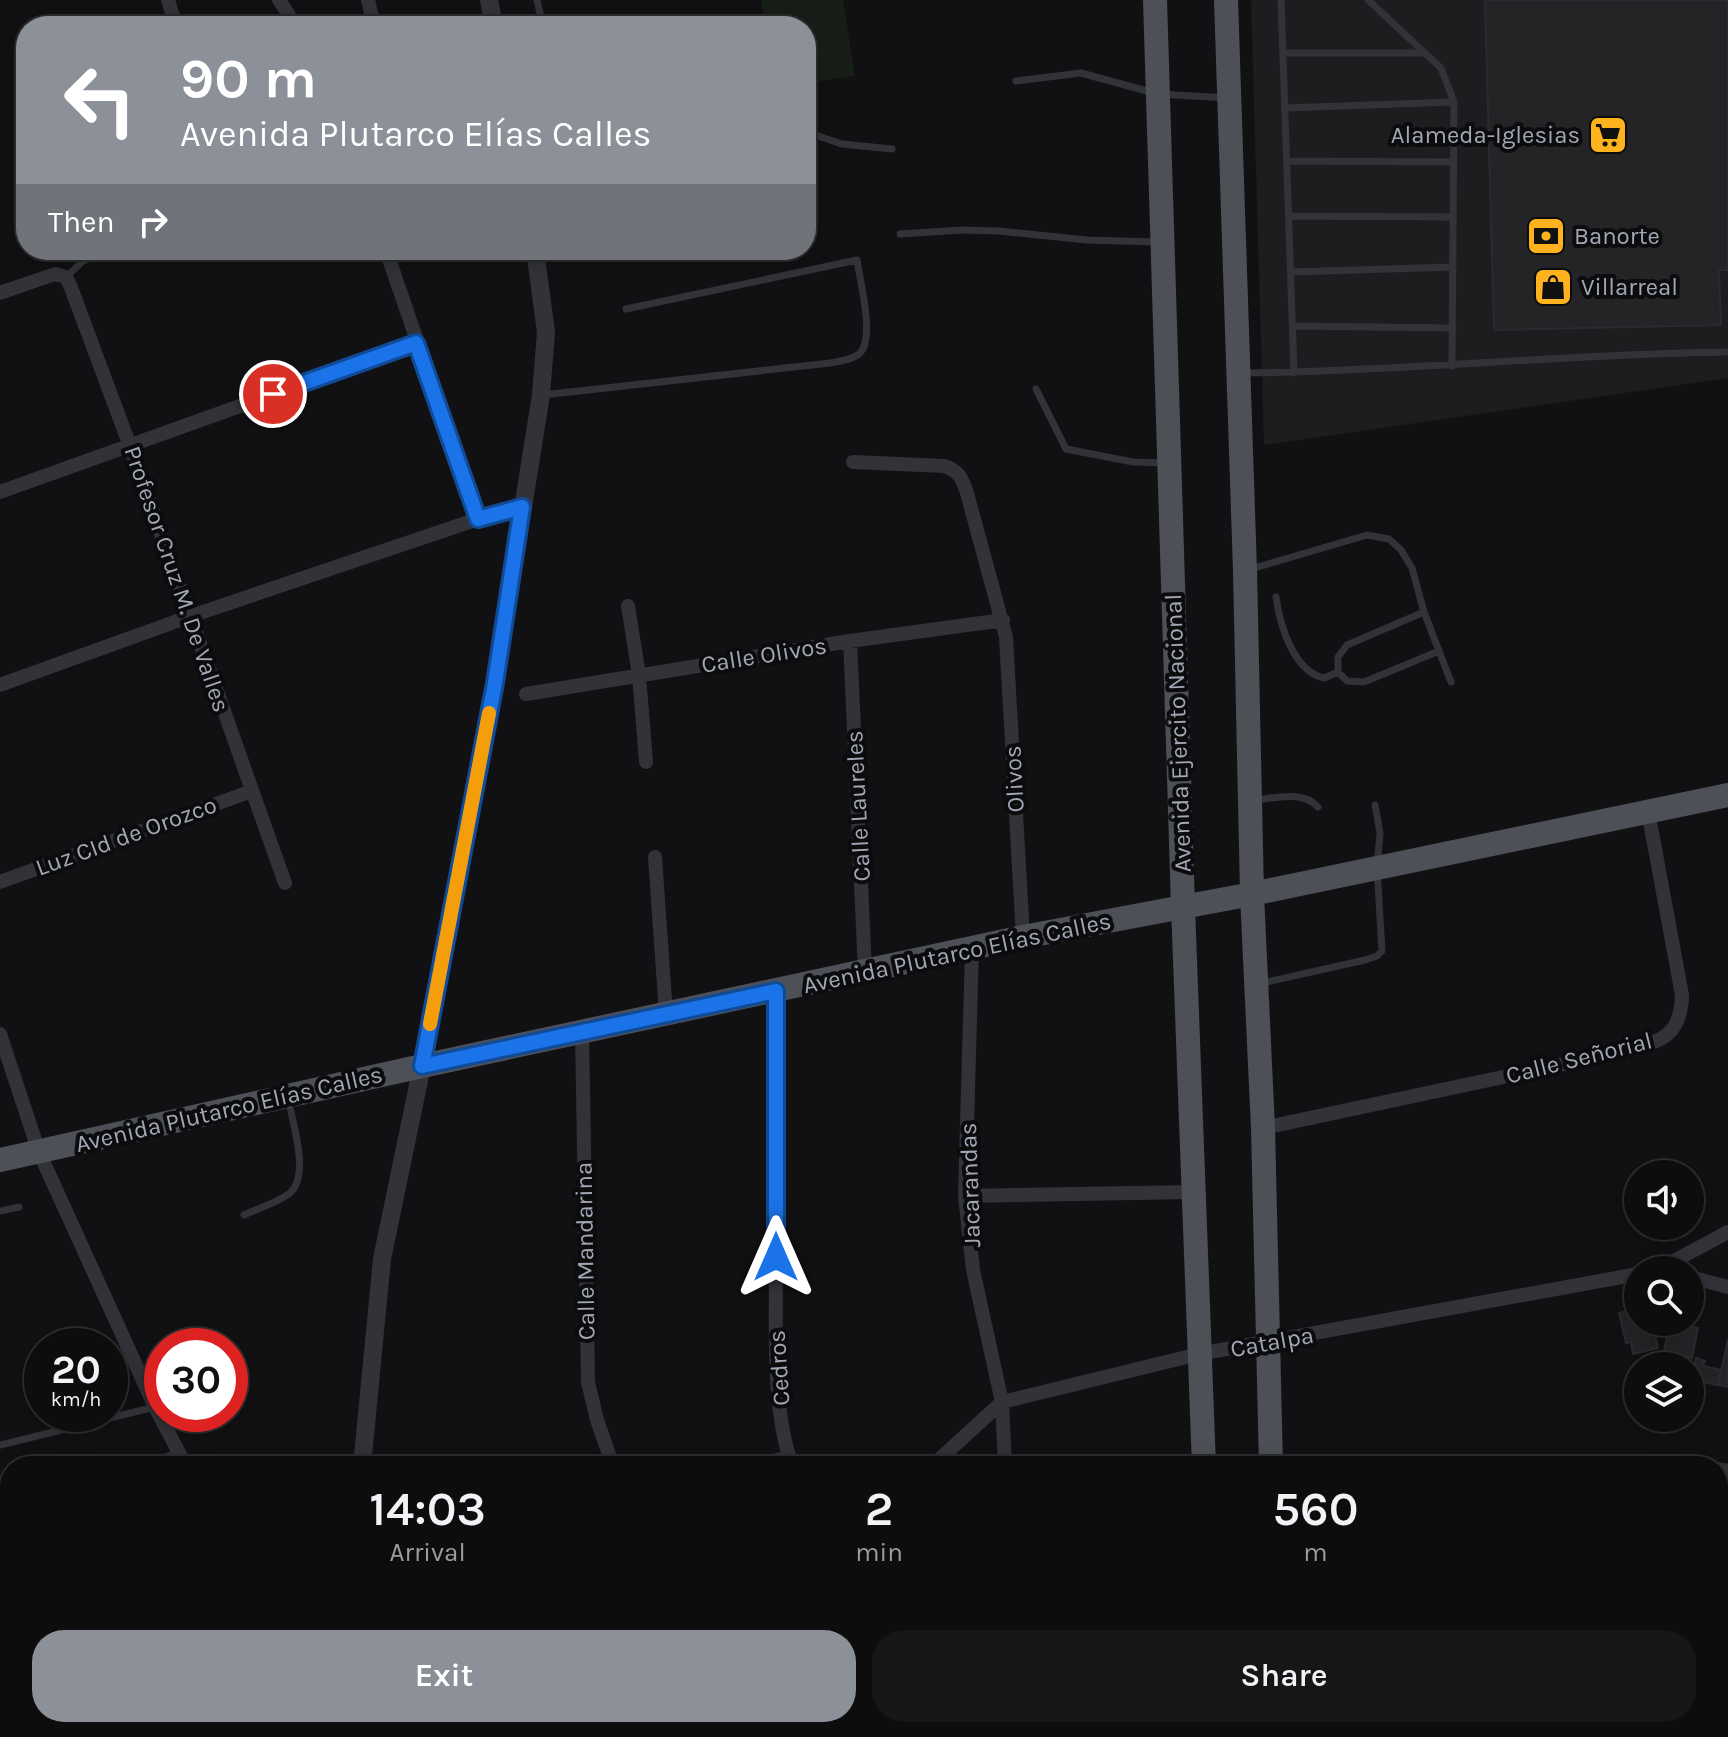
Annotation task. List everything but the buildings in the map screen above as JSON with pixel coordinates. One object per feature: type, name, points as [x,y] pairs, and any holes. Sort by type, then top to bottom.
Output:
[{"type":"main road","name":"Avenida Ejercito Nacional","points":[[1155,0],[1204,1456]]},
{"type":"main road","points":[[1226,0],[1271,1456]]},
{"type":"main road","name":"Avenida Plutarco Elías Calles","points":[[0,1160],[1023,937],[1252,894],[1728,795]]},
{"type":"street","points":[[389,260],[478,519]]},
{"type":"street","points":[[363,1456],[382,1259],[495,683],[541,395],[546,332],[536,260]]},
{"type":"street","points":[[0,293],[55,274],[66,277]]},
{"type":"street","name":"Profesor Cruz M. De Valles","points":[[66,277],[130,446],[285,883]]},
{"type":"street","points":[[0,492],[416,343]]},
{"type":"street","name":"Olivos","points":[[853,462],[944,466],[955,470],[961,477],[967,493],[1003,620],[1023,937]]},
{"type":"street","points":[[0,685],[191,616],[522,507]]},
{"type":"street","points":[[628,606],[639,675],[646,762]]},
{"type":"street","name":"Calle Olivos","points":[[526,694],[850,641],[1003,620]]},
{"type":"street","name":"Calle Laureles","points":[[850,641],[865,972]]},
{"type":"street","name":"Luz CId de Orozco","points":[[0,882],[252,791]]},
{"type":"street","name":"Calle Señorial","points":[[1263,1128],[1625,1051],[1669,1035],[1682,1013],[1682,995],[1648,811]]},
{"type":"street","points":[[655,857],[666,1014]]},
{"type":"street","name":"Jacarandas","points":[[972,949],[965,1196],[973,1270],[1002,1402],[1005,1456]]},
{"type":"street","name":"Cedros","points":[[776,991],[776,1346],[781,1410],[790,1456]]},
{"type":"street","name":"Calle Mandarina","points":[[582,1031],[588,1382],[610,1456]]},
{"type":"street","points":[[0,1034],[39,1152],[144,1383]]},
{"type":"street","points":[[965,1196],[1194,1192]]},
{"type":"street","points":[[1685,1256],[1728,1232]]},
{"type":"street","name":"Catalpa","points":[[943,1456],[1002,1402],[1199,1354],[1624,1277]]},
{"type":"street","points":[[1704,1281],[1728,1287]]},
{"type":"street","points":[[168,1432],[180,1456]]},
{"type":"lane","points":[[1281,0],[1294,373]]},
{"type":"lane","points":[[1360,0],[1368,0],[1441,68],[1454,102],[1452,366]]},
{"type":"lane","points":[[1283,53],[1425,53]]},
{"type":"lane","points":[[1016,81],[1081,73],[1158,94],[1229,98]]},
{"type":"lane","points":[[1285,108],[1454,102]]},
{"type":"lane","points":[[816,135],[842,144],[892,149]]},
{"type":"lane","points":[[1287,161],[1454,162]]},
{"type":"lane","points":[[1289,216],[1453,217]]},
{"type":"lane","points":[[900,234],[999,231],[1087,240],[1163,242]]},
{"type":"lane","points":[[66,277],[86,260]]},
{"type":"lane","points":[[541,395],[830,363],[860,353],[865,344],[867,326],[857,260],[626,309]]},
{"type":"lane","points":[[1291,272],[1453,267]]},
{"type":"lane","points":[[1293,326],[1453,328]]},
{"type":"lane","points":[[1238,374],[1728,352]]},
{"type":"lane","points":[[1036,389],[1066,449],[1133,462],[1170,463]]},
{"type":"lane","points":[[1245,571],[1367,535],[1389,539],[1401,550],[1412,568],[1424,612],[1451,682]]},
{"type":"lane","points":[[1276,597],[1283,626],[1306,670],[1324,678],[1338,672]]},
{"type":"lane","points":[[1424,612],[1347,645],[1338,657],[1338,672],[1347,681],[1364,682],[1439,651]]},
{"type":"lane","points":[[1249,801],[1299,796],[1311,800],[1318,807]]},
{"type":"lane","points":[[1256,984],[1377,956],[1382,951],[1377,868],[1380,833],[1375,805]]},
{"type":"lane","points":[[244,1215],[281,1199],[297,1185],[301,1171],[287,1096]]},
{"type":"lane","points":[[0,1211],[19,1207]]},
{"type":"lane","points":[[0,1445],[144,1410]]},
{"type":"lane","points":[[168,1456],[178,1452]]},
{"type":"shaded area","points":[[761,0],[843,0],[855,76],[816,82],[816,16],[764,16]]},
{"type":"shaded area","name":"Alameda-Iglesias","points":[[1251,0],[1728,0],[1728,378],[1264,445]]},
{"type":"slow traffic","points":[[430,1024],[489,713]]},
{"type":"place","name":"Alameda-Iglesias","points":[[1608,135]]},
{"type":"place","name":"Banorte","points":[[1546,236]]},
{"type":"place","name":"Villarreal","points":[[1553,287]]},
{"type":"route","points":[[273,394],[416,343],[478,519],[522,507],[495,683],[422,1066],[776,991],[776,1257]]}]
